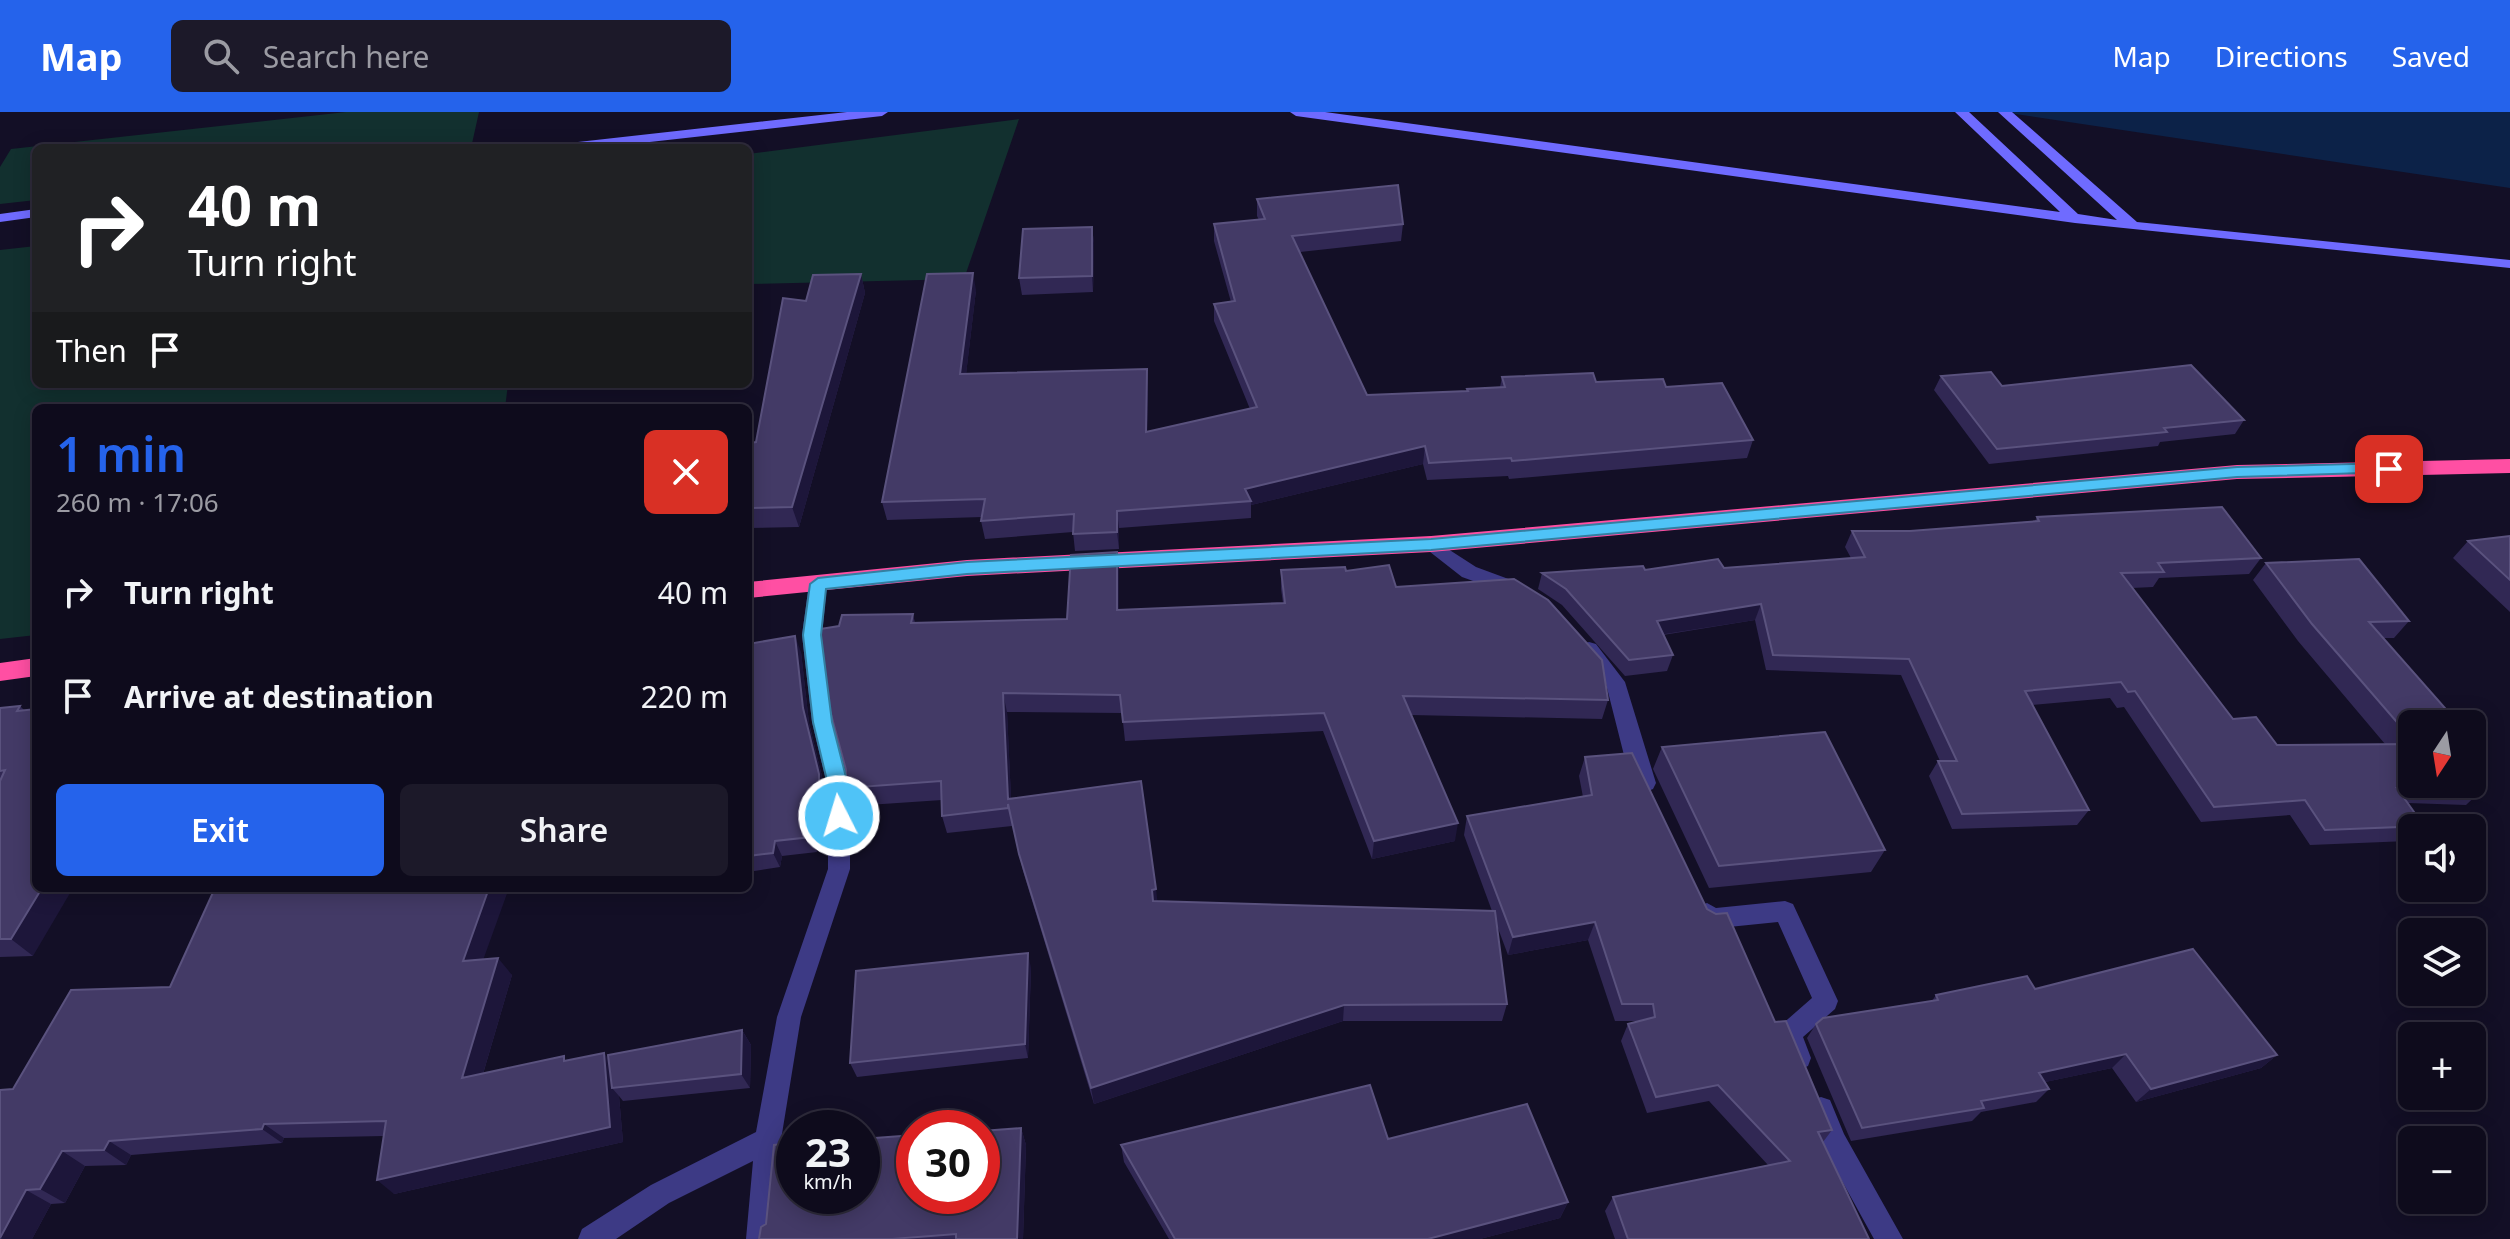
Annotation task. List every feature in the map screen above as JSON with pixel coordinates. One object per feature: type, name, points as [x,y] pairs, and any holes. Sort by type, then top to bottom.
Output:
[{"type":"highway","points":[[752,590],[967,568],[1431,544],[2237,472],[2510,466]]},
{"type":"highway","points":[[0,672],[32,668]]},
{"type":"street","points":[[596,144],[882,112]]},
{"type":"street","points":[[1296,112],[2075,219],[2510,264]]},
{"type":"street","points":[[1961,112],[2020,164],[2075,219]]},
{"type":"street","points":[[2004,112],[2133,226]]},
{"type":"street","points":[[0,218],[32,214]]},
{"type":"street","points":[[1431,544],[1469,572],[1530,598]]},
{"type":"street","points":[[760,1239],[768,1140],[789,1017],[839,869],[839,789],[822,722],[812,635],[818,584]]},
{"type":"street","points":[[1571,631],[1615,682],[1638,767],[1657,808]]},
{"type":"street","points":[[1696,891],[1709,919],[1785,911],[1826,1001],[1789,1034],[1835,1143],[1889,1239]]},
{"type":"street","points":[[592,1239],[660,1194],[768,1140]]},
{"type":"green space","points":[[346,112],[479,112],[472,144],[56,144]]},
{"type":"green space","points":[[1019,119],[964,279],[752,284],[752,153]]},
{"type":"green space","points":[[32,147],[32,200],[0,204],[0,167],[11,149]]},
{"type":"green space","points":[[32,246],[32,388],[508,388],[506,404],[32,404],[32,635],[0,639],[0,250]]},
{"type":"water","points":[[2002,112],[2510,112],[2510,188]]},
{"type":"building","points":[[1398,185],[1403,224],[1292,236],[1367,395],[1468,391],[1505,387],[1502,377],[1593,373],[1596,382],[1663,379],[1666,387],[1722,383],[1753,440],[1512,461],[1511,458],[1429,463],[1425,446],[1245,489],[1251,501],[1117,511],[1117,532],[1073,534],[1074,514],[981,521],[985,499],[882,502],[927,274],[973,273],[960,374],[1147,369],[1146,432],[1257,407],[1214,304],[1235,301],[1214,224],[1265,219],[1257,199]]},
{"type":"building","points":[[1092,227],[1092,276],[1019,278],[1023,229]]},
{"type":"building","points":[[861,274],[792,507],[752,508],[752,442],[756,442],[783,298],[806,301],[813,275]]},
{"type":"building","points":[[2191,365],[2244,420],[2164,428],[2167,432],[1997,449],[1941,376],[1991,372],[2002,386]]},
{"type":"building","points":[[2222,507],[2261,558],[2158,563],[2164,572],[2121,573],[2233,719],[2256,717],[2277,745],[2398,744],[2398,798],[2404,798],[2415,814],[2398,814],[2398,827],[2325,830],[2305,800],[2214,807],[2135,691],[2128,692],[2121,682],[2025,691],[2089,810],[1962,814],[1938,761],[1957,761],[1909,659],[1773,655],[1761,604],[1657,621],[1673,655],[1629,660],[1566,589],[1542,573],[1643,566],[1645,570],[1718,559],[1724,568],[1865,557],[1852,531],[1910,531],[2039,521],[2037,517]]},
{"type":"building","points":[[2510,536],[2510,580],[2468,541]]},
{"type":"building","points":[[1117,552],[1117,610],[1285,603],[1281,570],[1345,567],[1346,571],[1389,565],[1396,587],[1514,579],[1548,600],[1602,660],[1608,700],[1403,696],[1458,823],[1374,841],[1324,713],[1123,722],[1120,695],[1003,693],[1008,799],[1141,781],[1156,889],[1152,890],[1153,901],[1495,911],[1507,1004],[1344,1005],[1091,1088],[1019,854],[1008,804],[1008,808],[942,816],[941,781],[846,788],[846,770],[828,703],[820,629],[839,626],[842,615],[913,614],[911,623],[1067,619],[1071,555]]},
{"type":"building","points":[[2359,559],[2409,621],[2369,622],[2447,710],[2398,710],[2398,723],[2312,624],[2266,563]]},
{"type":"building","points":[[795,636],[803,708],[819,774],[819,793],[814,794],[811,837],[775,841],[773,853],[752,856],[752,643]]},
{"type":"building","points":[[20,706],[17,711],[32,709],[32,892],[40,892],[11,939],[0,939],[0,781],[5,770],[0,771],[0,708]]},
{"type":"building","points":[[1825,732],[1885,850],[1719,866],[1662,747]]},
{"type":"building","points":[[1632,753],[1707,909],[1716,914],[1727,913],[1775,1022],[1786,1021],[1832,1130],[1818,1132],[1869,1239],[1628,1239],[1613,1197],[1790,1161],[1718,1085],[1656,1097],[1628,1024],[1655,1017],[1653,1004],[1622,1004],[1595,922],[1513,937],[1467,816],[1592,795],[1585,757]]},
{"type":"building","points":[[213,892],[488,892],[463,961],[498,958],[462,1078],[564,1056],[564,1061],[604,1053],[610,1127],[377,1180],[386,1121],[264,1124],[262,1129],[109,1141],[104,1150],[62,1151],[40,1189],[26,1190],[0,1238],[0,1090],[13,1089],[71,990],[170,987]]},
{"type":"building","points":[[2193,949],[2277,1055],[2151,1089],[2126,1054],[2039,1073],[2049,1089],[1981,1101],[1984,1108],[1862,1128],[1816,1024],[1823,1018],[1938,1000],[1936,995],[2027,976],[2035,989]]},
{"type":"building","points":[[1028,953],[1025,1044],[850,1063],[856,971]]},
{"type":"building","points":[[742,1030],[741,1074],[612,1088],[608,1055]]},
{"type":"building","points":[[1370,1085],[1388,1139],[1527,1104],[1568,1202],[1428,1239],[1175,1239],[1121,1145]]},
{"type":"building","points":[[1021,1128],[1017,1239],[956,1239],[956,1234],[892,1239],[759,1239],[761,1227],[766,1224],[774,1145],[776,1214],[880,1214],[880,1138],[896,1136],[896,1214],[1000,1214],[1000,1130]]},
{"type":"route","points":[[839,816],[839,789],[822,722],[812,635],[818,584],[967,568],[1431,544],[2237,472],[2389,469]]}]
